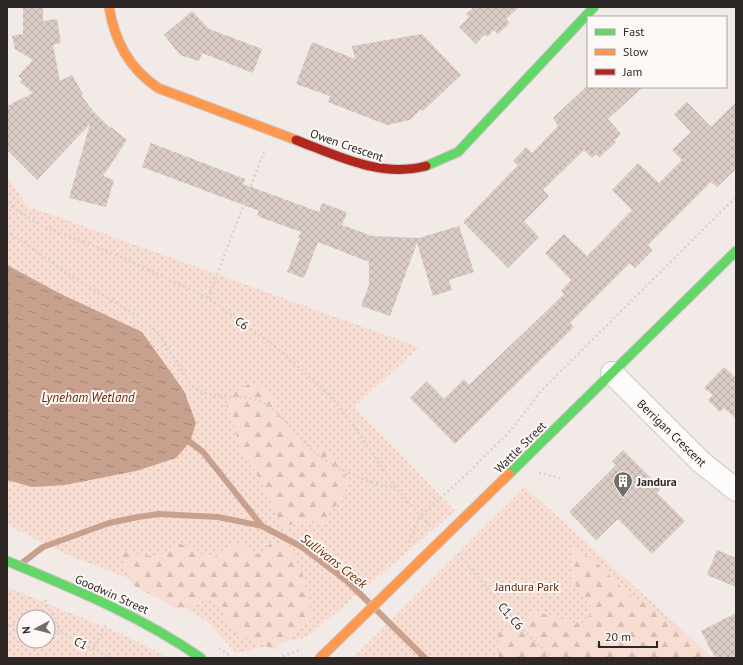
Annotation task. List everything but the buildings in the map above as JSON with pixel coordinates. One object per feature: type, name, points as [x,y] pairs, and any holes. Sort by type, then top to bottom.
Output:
[{"type":"street","name":"Owen Crescent","points":[[109,7],[114,33],[121,50],[131,65],[144,79],[177,96],[380,170],[412,171],[443,162],[458,152],[594,7]]},
{"type":"street","name":"Wattle Street","points":[[320,658],[396,586],[736,251]]},
{"type":"street","name":"Berrigan Crescent","points":[[612,373],[700,462],[736,490]]},
{"type":"street","name":"Goodwin Street","points":[[7,561],[150,624],[176,639],[201,658]]},
{"type":"path","points":[[208,298],[272,131]]},
{"type":"path","name":"C6","points":[[7,204],[42,226],[117,255],[208,298],[281,351],[336,402],[356,428],[396,488],[420,516],[470,471],[511,430],[542,390],[736,197]]},
{"type":"path","points":[[7,230],[74,278],[141,318],[158,333],[196,390],[208,395],[249,398],[261,402],[281,416],[314,452],[329,464],[383,487],[396,488]]},
{"type":"path","points":[[536,472],[561,478]]},
{"type":"path","name":"C1, C6","points":[[456,552],[526,633],[554,658]]},
{"type":"path","points":[[45,599],[61,632]]},
{"type":"path","name":"C1","points":[[56,630],[112,658]]},
{"type":"green space","points":[[7,176],[27,206],[419,347],[354,407],[455,511],[307,637],[236,653],[208,622],[146,585],[65,554],[7,525]]},
{"type":"green space","points":[[251,383],[270,391],[284,427],[305,447],[328,448],[349,482],[342,501],[329,511],[324,524],[300,522],[283,527],[256,473],[241,452],[233,421],[226,405],[234,392]]},
{"type":"green space","name":"Jandura Park","points":[[525,487],[713,658],[353,658]]},
{"type":"green space","points":[[234,541],[259,555],[273,541],[288,547],[302,572],[312,614],[275,650],[237,634],[213,600],[178,609],[134,586],[118,551],[157,557],[179,543],[212,559]]},
{"type":"green space","points":[[572,548],[595,561],[632,598],[647,604],[713,658],[499,658],[498,633],[536,612],[581,624],[593,611],[572,580]]},
{"type":"green space","points":[[7,587],[121,634],[170,658],[7,658]]},
{"type":"water","name":"Lyneham Wetland","points":[[7,265],[59,293],[142,332],[184,391],[196,423],[190,442],[176,458],[136,471],[65,485],[32,487],[7,480]]},
{"type":"waterway","points":[[190,442],[203,452],[262,526]]},
{"type":"waterway","name":"Sullivans Creek","points":[[22,563],[43,547],[109,523],[138,517],[159,514],[218,517],[262,526],[302,547],[347,581],[425,658]]},
{"type":"traffic: fast","points":[[426,166],[458,152],[594,7]]},
{"type":"traffic: fast","points":[[509,474],[736,251]]},
{"type":"traffic: fast","points":[[7,561],[107,604],[155,629],[201,658]]},
{"type":"traffic: slow","points":[[109,7],[119,43],[131,63],[158,88],[296,140]]},
{"type":"traffic: slow","points":[[320,658],[509,474]]},
{"type":"traffic: jam","points":[[296,140],[360,164],[392,169],[409,169],[426,166]]},
{"type":"place","name":"Jandura","points":[[623,498]]}]
